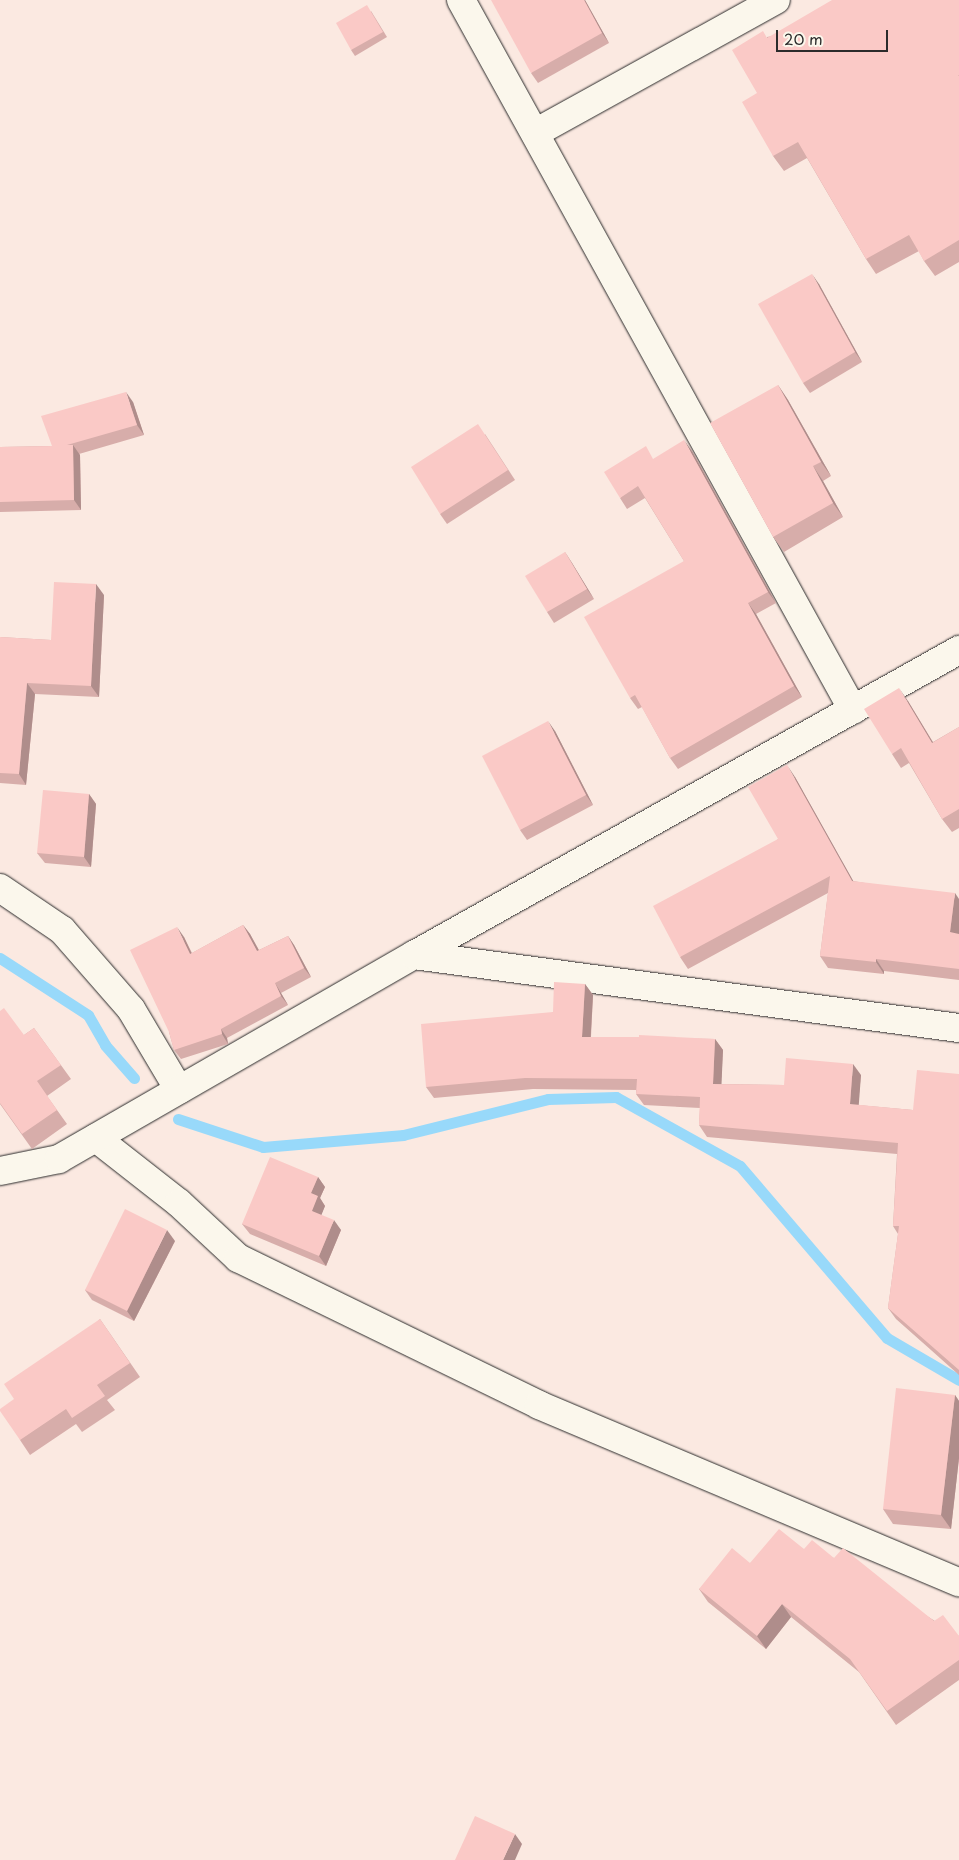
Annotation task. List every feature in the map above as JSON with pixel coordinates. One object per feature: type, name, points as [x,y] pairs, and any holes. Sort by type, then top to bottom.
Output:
[{"type":"street","points":[[461,0],[853,710]]},
{"type":"street","points":[[534,132],[776,0]]},
{"type":"street","points":[[0,1171],[59,1159],[414,956],[959,650]]},
{"type":"street","points":[[0,888],[62,930],[131,1008],[179,1090]]},
{"type":"street","points":[[414,956],[959,1028]]},
{"type":"street","points":[[96,1138],[179,1203],[238,1258],[539,1405],[959,1582]]},
{"type":"building","points":[[491,0],[584,0],[602,33],[531,73]]},
{"type":"building","points":[[832,0],[959,0],[959,240],[924,261],[909,235],[866,259],[798,142],[773,156],[742,102],[757,93],[732,50],[763,31],[767,38]]},
{"type":"building","points":[[367,5],[383,32],[351,50],[336,23]]},
{"type":"building","points":[[812,274],[855,352],[803,383],[758,304]]},
{"type":"building","points":[[778,385],[821,462],[813,466],[833,503],[773,537],[710,423]]},
{"type":"building","points":[[126,392],[137,425],[67,445],[73,445],[74,500],[0,502],[0,447],[52,446],[41,416]]},
{"type":"building","points":[[478,424],[508,470],[440,514],[411,467]]},
{"type":"building","points":[[684,440],[768,592],[748,603],[794,686],[670,758],[635,695],[630,698],[584,617],[684,561],[638,486],[620,498],[604,472],[646,446],[653,459]]},
{"type":"building","points":[[565,552],[587,589],[547,612],[525,576]]},
{"type":"building","points":[[54,582],[96,584],[91,686],[27,683],[19,774],[0,773],[0,637],[51,640]]},
{"type":"building","points":[[899,688],[932,743],[959,727],[959,809],[942,819],[901,748],[892,754],[864,709]]},
{"type":"building","points":[[548,721],[586,795],[520,830],[482,756]]},
{"type":"building","points":[[787,765],[852,881],[955,893],[950,932],[959,934],[959,969],[876,959],[876,962],[820,956],[830,876],[680,957],[653,906],[778,839],[748,787]]},
{"type":"building","points":[[43,790],[89,794],[84,857],[37,853]]},
{"type":"building","points":[[243,925],[257,951],[288,936],[304,968],[275,983],[281,996],[221,1029],[222,1034],[174,1050],[169,1032],[130,950],[177,927],[190,954]]},
{"type":"building","points":[[554,982],[585,984],[582,1037],[639,1037],[639,1035],[715,1039],[713,1084],[784,1085],[786,1058],[853,1064],[850,1104],[913,1110],[917,1070],[959,1074],[959,1370],[888,1308],[899,1226],[893,1226],[898,1143],[699,1125],[700,1097],[636,1094],[637,1079],[525,1078],[426,1087],[421,1024],[553,1012]]},
{"type":"building","points":[[4,1008],[24,1035],[34,1028],[61,1065],[37,1081],[57,1110],[22,1134],[0,1103],[0,1011]]},
{"type":"building","points":[[270,1157],[318,1177],[311,1193],[318,1196],[312,1211],[334,1220],[319,1256],[242,1224]]},
{"type":"building","points":[[125,1209],[167,1230],[127,1311],[85,1290]]},
{"type":"building","points":[[100,1319],[130,1363],[97,1385],[105,1396],[72,1418],[66,1409],[20,1440],[0,1411],[0,1409],[14,1399],[4,1384]]},
{"type":"building","points":[[896,1388],[955,1395],[941,1515],[883,1509]]},
{"type":"building","points":[[779,1529],[804,1549],[812,1540],[834,1558],[843,1548],[934,1621],[943,1615],[959,1636],[959,1660],[887,1711],[850,1659],[782,1604],[757,1636],[699,1589],[732,1548],[750,1563]]},
{"type":"building","points":[[475,1816],[515,1834],[503,1860],[455,1860]]},
{"type":"waterway","points":[[0,958],[88,1015],[105,1045],[134,1078]]},
{"type":"waterway","points":[[178,1119],[263,1147],[403,1135],[548,1099],[616,1097],[740,1166],[887,1338],[959,1380]]}]
